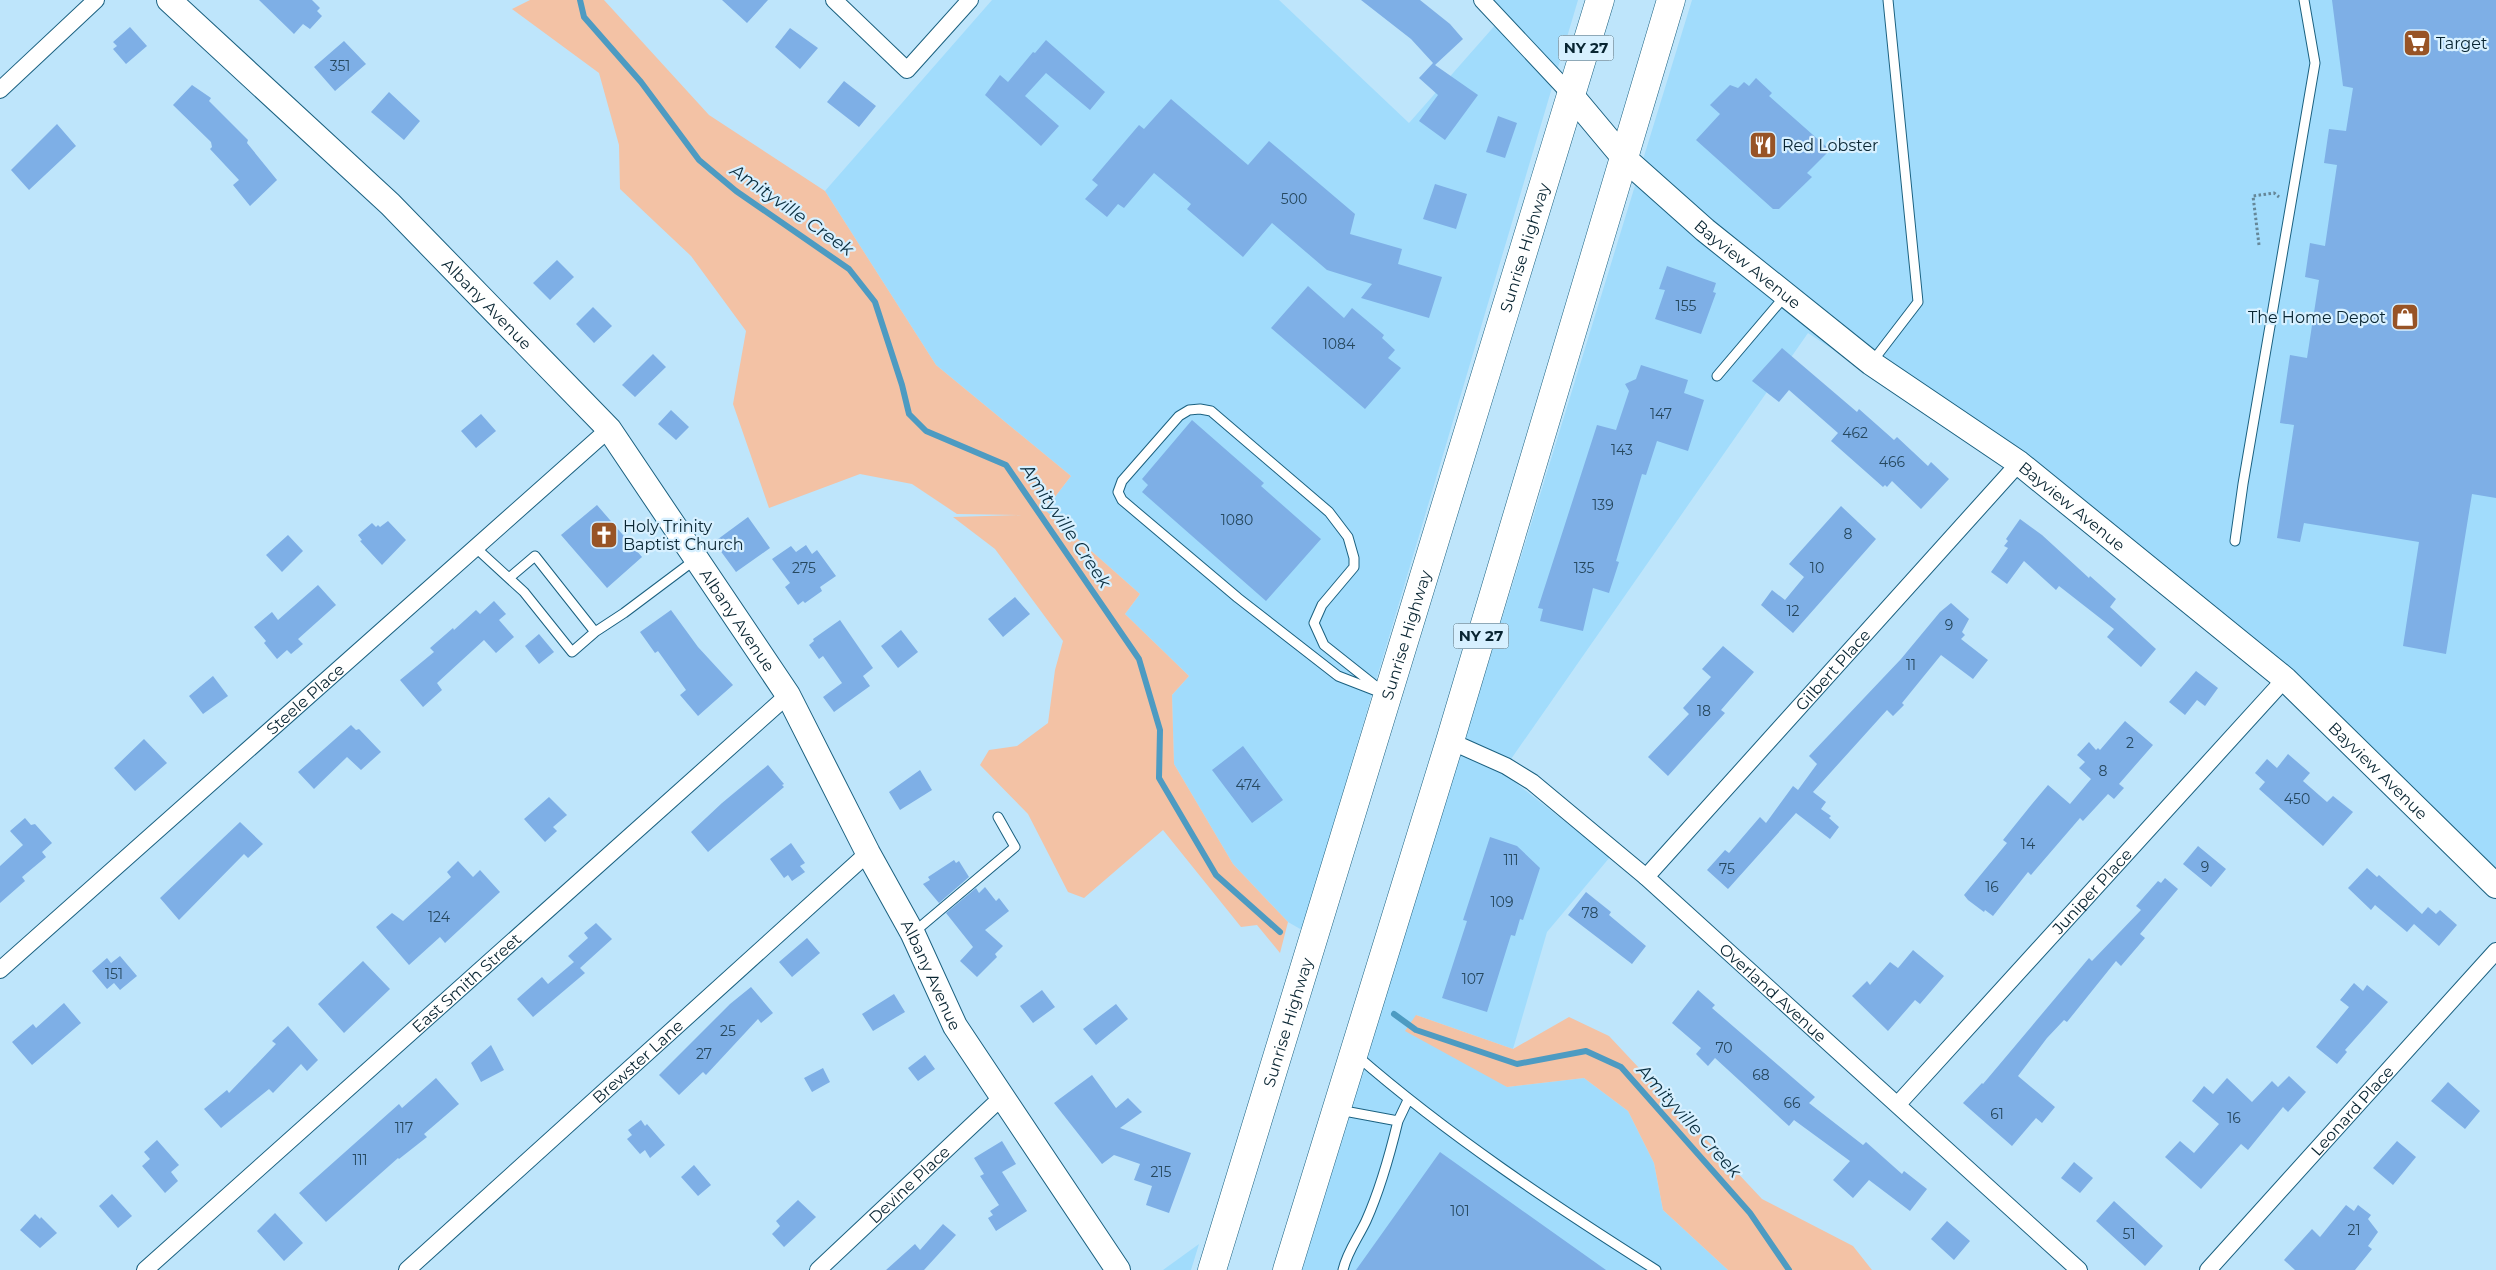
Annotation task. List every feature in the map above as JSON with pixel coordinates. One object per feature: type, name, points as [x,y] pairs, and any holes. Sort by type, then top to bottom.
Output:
[{"type":"highway","name":"Sunrise Highway","points":[[1212,1270],[1600,0]]},
{"type":"highway","name":"NY 27","points":[[1287,1270],[1450,741],[1671,0]]},
{"type":"street","points":[[0,90],[96,0]]},
{"type":"street","name":"Albany Avenue","points":[[169,0],[390,204],[609,429],[788,695],[868,853],[913,934],[955,1026],[1001,1098],[1118,1270]]},
{"type":"street","points":[[834,0],[908,70],[970,0]]},
{"type":"street","points":[[1482,0],[1572,96]]},
{"type":"street","name":"Bayview Avenue","points":[[1572,96],[1623,157],[1705,230],[1871,363],[2019,464],[2285,679],[2496,886]]},
{"type":"street","name":"Steele Place","points":[[0,970],[609,429]]},
{"type":"street","name":"Gilbert Place","points":[[1646,877],[2019,464]]},
{"type":"street","name":"Juniper Place","points":[[1898,1104],[2285,679]]},
{"type":"street","name":"East Smith Street","points":[[145,1270],[788,695]]},
{"type":"street","name":"Overland Avenue","points":[[1450,741],[1506,766],[1532,782],[1646,877],[2079,1270]]},
{"type":"street","name":"Brewster Lane","points":[[408,1270],[868,853]]},
{"type":"street","name":"Leonard Place","points":[[2208,1270],[2496,951]]},
{"type":"street","name":"Devine Place","points":[[818,1270],[1001,1098]]},
{"type":"lane","points":[[1871,363],[1918,302],[1888,0]]},
{"type":"lane","points":[[2235,541],[2243,484],[2315,63],[2304,0]]},
{"type":"lane","points":[[1717,376],[1786,295]]},
{"type":"lane","points":[[1189,410],[1212,411],[1329,512],[1348,537],[1354,558],[1354,567],[1322,605],[1314,623],[1324,645],[1387,695],[1338,676],[1238,598],[1122,500],[1118,492],[1122,481],[1179,416],[1189,410]]},
{"type":"lane","points":[[476,548],[524,592],[572,652],[596,632],[696,559]]},
{"type":"lane","points":[[509,578],[535,556],[596,632]]},
{"type":"lane","points":[[913,934],[1016,847],[998,817]]},
{"type":"lane","points":[[1354,1053],[1408,1100],[1513,1176],[1656,1270]]},
{"type":"lane","points":[[1343,1270],[1346,1257],[1366,1220],[1393,1143],[1398,1121],[1408,1100]]},
{"type":"lane","points":[[1336,1110],[1398,1121]]},
{"type":"path","points":[[2259,245],[2253,196],[2274,193],[2291,205]]},
{"type":"shaded area","points":[[530,0],[604,0],[709,115],[825,191],[936,365],[1071,476],[1045,510],[1140,594],[1125,614],[1189,676],[1172,695],[1174,764],[1233,864],[1288,922],[1280,953],[1257,925],[1241,927],[1163,830],[1084,898],[1068,892],[1028,814],[980,765],[989,750],[1017,746],[1048,723],[1055,670],[1063,641],[995,549],[953,517],[1022,515],[957,514],[912,484],[860,474],[769,508],[733,404],[746,331],[691,256],[620,189],[619,145],[599,73],[512,9]]},
{"type":"shaded area","points":[[992,0],[1279,0],[1409,123],[1505,14],[1493,0],[1578,0],[1302,930],[1288,922],[1233,864],[1174,764],[1172,695],[1189,676],[1125,614],[1140,594],[1045,510],[1071,476],[936,365],[825,191]]},
{"type":"shaded area","points":[[1692,0],[2496,0],[2496,900],[2294,696],[2008,465],[1808,333],[1502,772],[1610,857],[1547,932],[1513,1049],[1416,1015],[1507,1087],[1584,1078],[1628,1111],[1654,1163],[1663,1210],[1728,1270],[1302,1270]]},
{"type":"shaded area","points":[[1416,1015],[1513,1049],[1569,1017],[1609,1036],[1762,1199],[1853,1246],[1872,1270],[1728,1270],[1663,1210],[1654,1163],[1628,1111],[1584,1078],[1507,1087],[1405,1031]]},
{"type":"shaded area","points":[[1199,1244],[1191,1270],[1163,1270]]},
{"type":"building","points":[[259,0],[312,0],[320,8],[317,11],[322,16],[310,29],[303,24],[294,34]]},
{"type":"building","points":[[722,0],[768,0],[747,23]]},
{"type":"building","points":[[1361,0],[1420,0],[1450,24],[1463,39],[1435,65],[1478,95],[1445,140],[1419,121],[1438,95],[1419,78],[1433,63],[1411,39]]},
{"type":"building","name":"The Home Depot","points":[[2332,0],[2496,0],[2496,498],[2472,494],[2446,654],[2403,646],[2419,542],[2304,523],[2300,542],[2277,538],[2294,425],[2280,423],[2290,355],[2307,358],[2319,280],[2305,277],[2310,243],[2325,246],[2337,165],[2324,163],[2329,129],[2346,131],[2353,88],[2343,86]]},
{"type":"building","points":[[130,27],[147,46],[126,64],[113,49],[117,46],[113,42]]},
{"type":"building","points":[[790,28],[818,48],[800,69],[775,47]]},
{"type":"building","points":[[1046,40],[1105,92],[1090,110],[1046,73],[1025,96],[1059,126],[1041,146],[985,95],[1000,75],[1008,82],[1033,52],[1035,53]]},
{"type":"building","points":[[344,41],[366,64],[335,91],[314,67]]},
{"type":"building","name":"Red Lobster","points":[[1756,78],[1772,93],[1769,96],[1830,150],[1807,173],[1812,177],[1779,209],[1773,209],[1696,140],[1720,114],[1710,105],[1730,85],[1738,88],[1744,82],[1749,86]]},
{"type":"building","points":[[844,81],[876,106],[859,127],[827,102]]},
{"type":"building","points":[[192,85],[211,98],[209,101],[248,140],[247,143],[277,180],[250,206],[233,185],[239,180],[210,149],[212,147],[211,142],[173,105]]},
{"type":"building","points":[[389,92],[420,121],[404,140],[371,112]]},
{"type":"building","points":[[1171,99],[1248,165],[1269,141],[1355,214],[1350,234],[1402,249],[1398,264],[1442,277],[1429,318],[1361,298],[1372,284],[1327,270],[1272,223],[1243,257],[1187,209],[1191,204],[1154,173],[1124,208],[1118,204],[1107,217],[1085,199],[1098,185],[1092,180],[1139,125],[1144,129]]},
{"type":"building","points":[[1498,116],[1517,123],[1505,158],[1486,152]]},
{"type":"building","points":[[57,124],[76,146],[29,190],[11,170]]},
{"type":"building","points":[[1435,184],[1467,194],[1456,229],[1423,219]]},
{"type":"building","points":[[557,260],[574,277],[550,300],[533,283]]},
{"type":"building","points":[[1667,266],[1716,283],[1713,292],[1716,293],[1701,334],[1655,319],[1665,290],[1659,289]]},
{"type":"building","points":[[1308,286],[1344,318],[1352,308],[1384,335],[1382,338],[1395,350],[1388,358],[1401,368],[1365,409],[1271,328]]},
{"type":"building","points":[[593,307],[612,326],[594,343],[576,324]]},
{"type":"building","points":[[1782,348],[1857,412],[1859,409],[1894,440],[1897,437],[1928,466],[1931,462],[1949,479],[1921,509],[1892,481],[1887,487],[1885,485],[1883,487],[1831,441],[1838,433],[1789,390],[1779,402],[1752,381]]},
{"type":"building","points":[[653,354],[666,367],[635,397],[622,385]]},
{"type":"building","points":[[1641,365],[1688,380],[1684,393],[1704,400],[1688,451],[1657,441],[1646,475],[1642,474],[1616,561],[1619,562],[1609,593],[1593,588],[1583,631],[1540,621],[1543,609],[1538,608],[1597,425],[1616,430],[1629,391],[1625,384],[1636,379]]},
{"type":"building","points":[[671,410],[689,427],[676,440],[658,424]]},
{"type":"building","points":[[481,414],[496,431],[476,448],[461,431]]},
{"type":"building","points":[[1192,420],[1264,483],[1261,486],[1321,539],[1266,601],[1142,492],[1148,485],[1142,479]]},
{"type":"building","points":[[597,505],[642,557],[607,588],[561,535]]},
{"type":"building","points":[[1841,506],[1876,539],[1793,633],[1761,605],[1772,590],[1785,600],[1804,577],[1789,564]]},
{"type":"building","points":[[748,517],[770,548],[736,572],[714,542]]},
{"type":"building","points":[[2020,519],[2042,535],[2089,578],[2090,576],[2116,599],[2110,607],[2156,649],[2141,667],[2107,637],[2114,629],[2059,586],[2056,590],[2024,561],[2007,584],[1991,572],[2008,548],[2004,546],[2008,541],[2006,539]]},
{"type":"building","points":[[388,521],[406,540],[382,565],[360,541],[362,540],[358,535],[372,523],[376,527],[378,525],[380,527]]},
{"type":"building","points":[[288,535],[303,551],[282,572],[266,555]]},
{"type":"building","points":[[806,545],[812,554],[817,550],[836,576],[820,587],[822,591],[805,603],[803,601],[798,605],[785,587],[790,583],[772,559],[791,546],[796,552]]},
{"type":"building","points":[[318,585],[336,605],[298,639],[303,644],[291,654],[287,650],[277,659],[264,643],[266,641],[254,627],[272,612],[278,620]]},
{"type":"building","points":[[1015,597],[1030,614],[1003,637],[988,619]]},
{"type":"building","points":[[494,601],[506,614],[499,620],[514,637],[496,653],[484,640],[437,683],[442,690],[423,707],[400,680],[434,652],[430,648],[453,628],[454,630],[476,610],[480,614]]},
{"type":"building","points":[[1951,603],[1969,619],[1962,632],[1965,635],[1961,639],[1988,660],[1973,679],[1941,655],[1902,703],[1904,705],[1893,716],[1887,710],[1813,792],[1826,802],[1821,809],[1831,816],[1829,818],[1839,827],[1830,839],[1796,813],[1728,889],[1707,870],[1725,850],[1729,853],[1760,817],[1766,823],[1793,786],[1798,790],[1817,764],[1809,756],[1901,659],[1940,612]]},
{"type":"building","points":[[671,610],[698,647],[733,685],[698,716],[680,695],[686,690],[658,651],[655,653],[640,632]]},
{"type":"building","points":[[840,620],[873,668],[863,676],[870,686],[834,712],[823,697],[842,683],[823,656],[819,659],[809,645],[814,641],[813,639]]},
{"type":"building","points":[[901,630],[918,652],[898,668],[881,646]]},
{"type":"building","points":[[539,634],[554,652],[539,664],[525,646]]},
{"type":"building","points":[[1723,646],[1754,672],[1721,710],[1725,713],[1668,776],[1648,757],[1689,714],[1683,708],[1711,677],[1702,669]]},
{"type":"building","points":[[2196,671],[2218,688],[2205,706],[2197,700],[2185,715],[2169,702]]},
{"type":"building","points":[[213,676],[228,696],[203,714],[189,696]]},
{"type":"building","points":[[2125,721],[2153,745],[2119,784],[2124,788],[2114,799],[2108,794],[2083,821],[2080,818],[2031,875],[2028,872],[1993,916],[1968,900],[1964,895],[2007,843],[2003,840],[2048,785],[2070,804],[2091,779],[2079,768],[2085,762],[2077,755],[2089,742],[2096,750],[2098,748],[2100,750]]},
{"type":"building","points":[[351,725],[356,730],[359,729],[381,752],[361,770],[347,757],[314,789],[298,772]]},
{"type":"building","points":[[144,739],[167,763],[135,791],[114,768]]},
{"type":"building","points":[[1243,746],[1283,800],[1252,823],[1212,770]]},
{"type":"building","points":[[2288,754],[2310,773],[2303,781],[2327,802],[2333,796],[2353,812],[2323,846],[2259,789],[2265,782],[2255,773],[2267,759],[2277,768]]},
{"type":"building","points":[[768,765],[784,784],[782,785],[784,787],[708,852],[691,832],[722,803]]},
{"type":"building","points":[[920,770],[932,790],[900,810],[889,792]]},
{"type":"building","points":[[549,797],[567,815],[553,827],[557,831],[545,842],[524,819]]},
{"type":"building","points":[[25,818],[31,825],[35,824],[52,843],[42,852],[46,857],[22,877],[25,881],[0,903],[0,866],[23,845],[10,831]]},
{"type":"building","points":[[240,822],[263,844],[248,858],[244,854],[179,920],[160,898]]},
{"type":"building","points":[[1490,837],[1517,846],[1540,868],[1523,920],[1520,919],[1515,936],[1511,935],[1487,1012],[1442,998],[1467,921],[1463,920]]},
{"type":"building","points":[[791,843],[805,863],[800,866],[805,872],[792,881],[788,875],[784,878],[770,859]]},
{"type":"building","points":[[2198,846],[2226,869],[2211,887],[2183,864]]},
{"type":"building","points":[[954,860],[956,863],[959,861],[969,877],[939,903],[923,884],[930,880],[928,877]]},
{"type":"building","points":[[458,861],[473,877],[480,870],[500,892],[445,943],[440,937],[409,965],[376,927],[392,913],[403,921],[451,877],[447,872]]},
{"type":"building","points":[[2367,868],[2377,877],[2379,875],[2422,914],[2428,907],[2436,914],[2440,910],[2457,925],[2439,946],[2414,924],[2407,932],[2375,905],[2371,910],[2348,888]]},
{"type":"building","points":[[2165,878],[2178,889],[2140,934],[2145,938],[2121,966],[2116,961],[2067,1022],[2064,1020],[2047,1038],[2018,1076],[2055,1107],[2042,1123],[2036,1118],[2012,1146],[1963,1103],[1983,1084],[2089,958],[2092,961],[2141,910],[2136,906],[2158,881],[2161,883]]},
{"type":"building","points":[[985,887],[996,901],[999,898],[1009,911],[985,930],[1003,946],[995,954],[997,957],[977,977],[960,961],[973,947],[946,913],[976,888],[979,893]]},
{"type":"building","points":[[1586,892],[1611,912],[1609,915],[1646,946],[1632,964],[1568,915]]},
{"type":"building","points":[[596,923],[612,939],[580,968],[585,973],[533,1017],[517,999],[542,977],[548,984],[574,962],[568,956],[588,938],[584,933]]},
{"type":"building","points":[[807,938],[820,953],[792,977],[779,962]]},
{"type":"building","points":[[1913,950],[1944,976],[1920,1004],[1915,1000],[1888,1031],[1852,996],[1867,981],[1870,985],[1890,962],[1898,968]]},
{"type":"building","points":[[120,956],[137,976],[120,990],[114,983],[107,989],[92,971],[107,958],[111,963]]},
{"type":"building","points":[[363,961],[390,989],[344,1033],[318,1004]]},
{"type":"building","points":[[2354,983],[2363,991],[2367,985],[2388,1002],[2345,1050],[2347,1052],[2337,1064],[2316,1047],[2349,1007],[2340,1000]]},
{"type":"building","points":[[751,987],[773,1013],[761,1023],[758,1019],[706,1075],[703,1072],[679,1095],[659,1075],[730,1004]]},
{"type":"building","points":[[1042,990],[1055,1007],[1033,1023],[1020,1006]]},
{"type":"building","points":[[1698,990],[1715,1005],[1712,1008],[1815,1097],[1809,1103],[1863,1145],[1866,1142],[1902,1174],[1904,1171],[1927,1189],[1910,1211],[1869,1180],[1853,1198],[1833,1180],[1850,1161],[1794,1120],[1789,1126],[1715,1058],[1708,1066],[1696,1054],[1701,1048],[1672,1023]]},
{"type":"building","points":[[894,994],[905,1012],[873,1031],[862,1014]]},
{"type":"building","points":[[64,1003],[81,1023],[32,1065],[12,1042],[33,1024],[36,1028]]},
{"type":"building","points":[[1116,1004],[1128,1019],[1096,1045],[1083,1029]]},
{"type":"building","points":[[288,1026],[318,1060],[307,1071],[301,1064],[273,1093],[269,1089],[221,1128],[204,1109],[227,1090],[229,1093],[276,1044],[272,1041]]},
{"type":"building","points":[[491,1045],[504,1070],[481,1082],[471,1063]]},
{"type":"building","points":[[925,1055],[935,1069],[918,1081],[908,1068]]},
{"type":"building","points":[[823,1068],[830,1082],[812,1092],[804,1078]]},
{"type":"building","points":[[1092,1075],[1116,1108],[1128,1098],[1142,1112],[1120,1128],[1191,1153],[1169,1213],[1146,1205],[1152,1186],[1134,1180],[1140,1164],[1114,1155],[1102,1164],[1054,1103]]},
{"type":"building","points":[[2289,1076],[2306,1092],[2288,1112],[2283,1107],[2248,1150],[2241,1144],[2201,1189],[2165,1157],[2180,1141],[2194,1153],[2219,1124],[2192,1101],[2204,1086],[2213,1094],[2227,1078],[2252,1102],[2272,1081],[2278,1087]]},
{"type":"building","points":[[436,1078],[459,1104],[424,1134],[427,1137],[398,1158],[326,1222],[299,1193],[399,1104],[402,1108]]},
{"type":"building","points":[[2448,1082],[2480,1111],[2465,1129],[2431,1101]]},
{"type":"building","points":[[641,1120],[645,1126],[647,1124],[665,1145],[650,1158],[645,1150],[640,1154],[627,1139],[632,1135],[628,1130]]},
{"type":"building","points":[[157,1140],[179,1165],[171,1172],[178,1181],[165,1193],[142,1166],[150,1159],[144,1152]]},
{"type":"building","points":[[1002,1141],[1016,1164],[1002,1172],[1027,1211],[996,1231],[988,1218],[993,1215],[990,1211],[999,1205],[980,1176],[984,1174],[974,1158]]},
{"type":"building","points":[[2397,1141],[2416,1157],[2393,1185],[2373,1168]]},
{"type":"building","points":[[1440,1152],[1606,1270],[1356,1270]]},
{"type":"building","points":[[2074,1162],[2093,1178],[2080,1193],[2061,1178]]},
{"type":"building","points":[[694,1165],[711,1185],[698,1196],[681,1177]]},
{"type":"building","points":[[112,1194],[132,1216],[118,1228],[99,1206]]},
{"type":"building","points":[[798,1200],[816,1217],[784,1247],[772,1234],[780,1226],[776,1221]]},
{"type":"building","points":[[2114,1201],[2163,1246],[2145,1266],[2096,1221]]},
{"type":"building","points":[[2346,1205],[2354,1211],[2358,1205],[2371,1215],[2368,1219],[2378,1232],[2368,1246],[2372,1249],[2355,1270],[2295,1270],[2284,1260],[2312,1229],[2320,1237]]},
{"type":"building","points":[[275,1213],[303,1243],[284,1261],[257,1231]]},
{"type":"building","points":[[35,1214],[40,1219],[41,1217],[57,1233],[40,1248],[20,1230]]},
{"type":"building","points":[[1947,1221],[1970,1241],[1954,1260],[1931,1239]]},
{"type":"building","points":[[943,1224],[956,1235],[924,1270],[886,1270],[915,1244],[920,1250]]},
{"type":"waterway","name":"Amityville Creek","points":[[580,0],[584,17],[641,82],[699,160],[736,191],[849,269],[875,302],[902,385],[909,414],[926,431],[1006,465],[1139,659],[1160,730],[1159,778],[1216,875],[1280,932]]},
{"type":"waterway","name":"Amityville Creek","points":[[1394,1014],[1416,1030],[1517,1064],[1586,1051],[1621,1067],[1750,1213],[1789,1270]]},
{"type":"place","name":"Target","points":[[2417,43]]},
{"type":"place","name":"Red Lobster","points":[[1763,145]]},
{"type":"place","name":"The Home Depot","points":[[2405,317]]},
{"type":"place","name":"Holy Trinity Baptist Church","points":[[604,535]]}]
